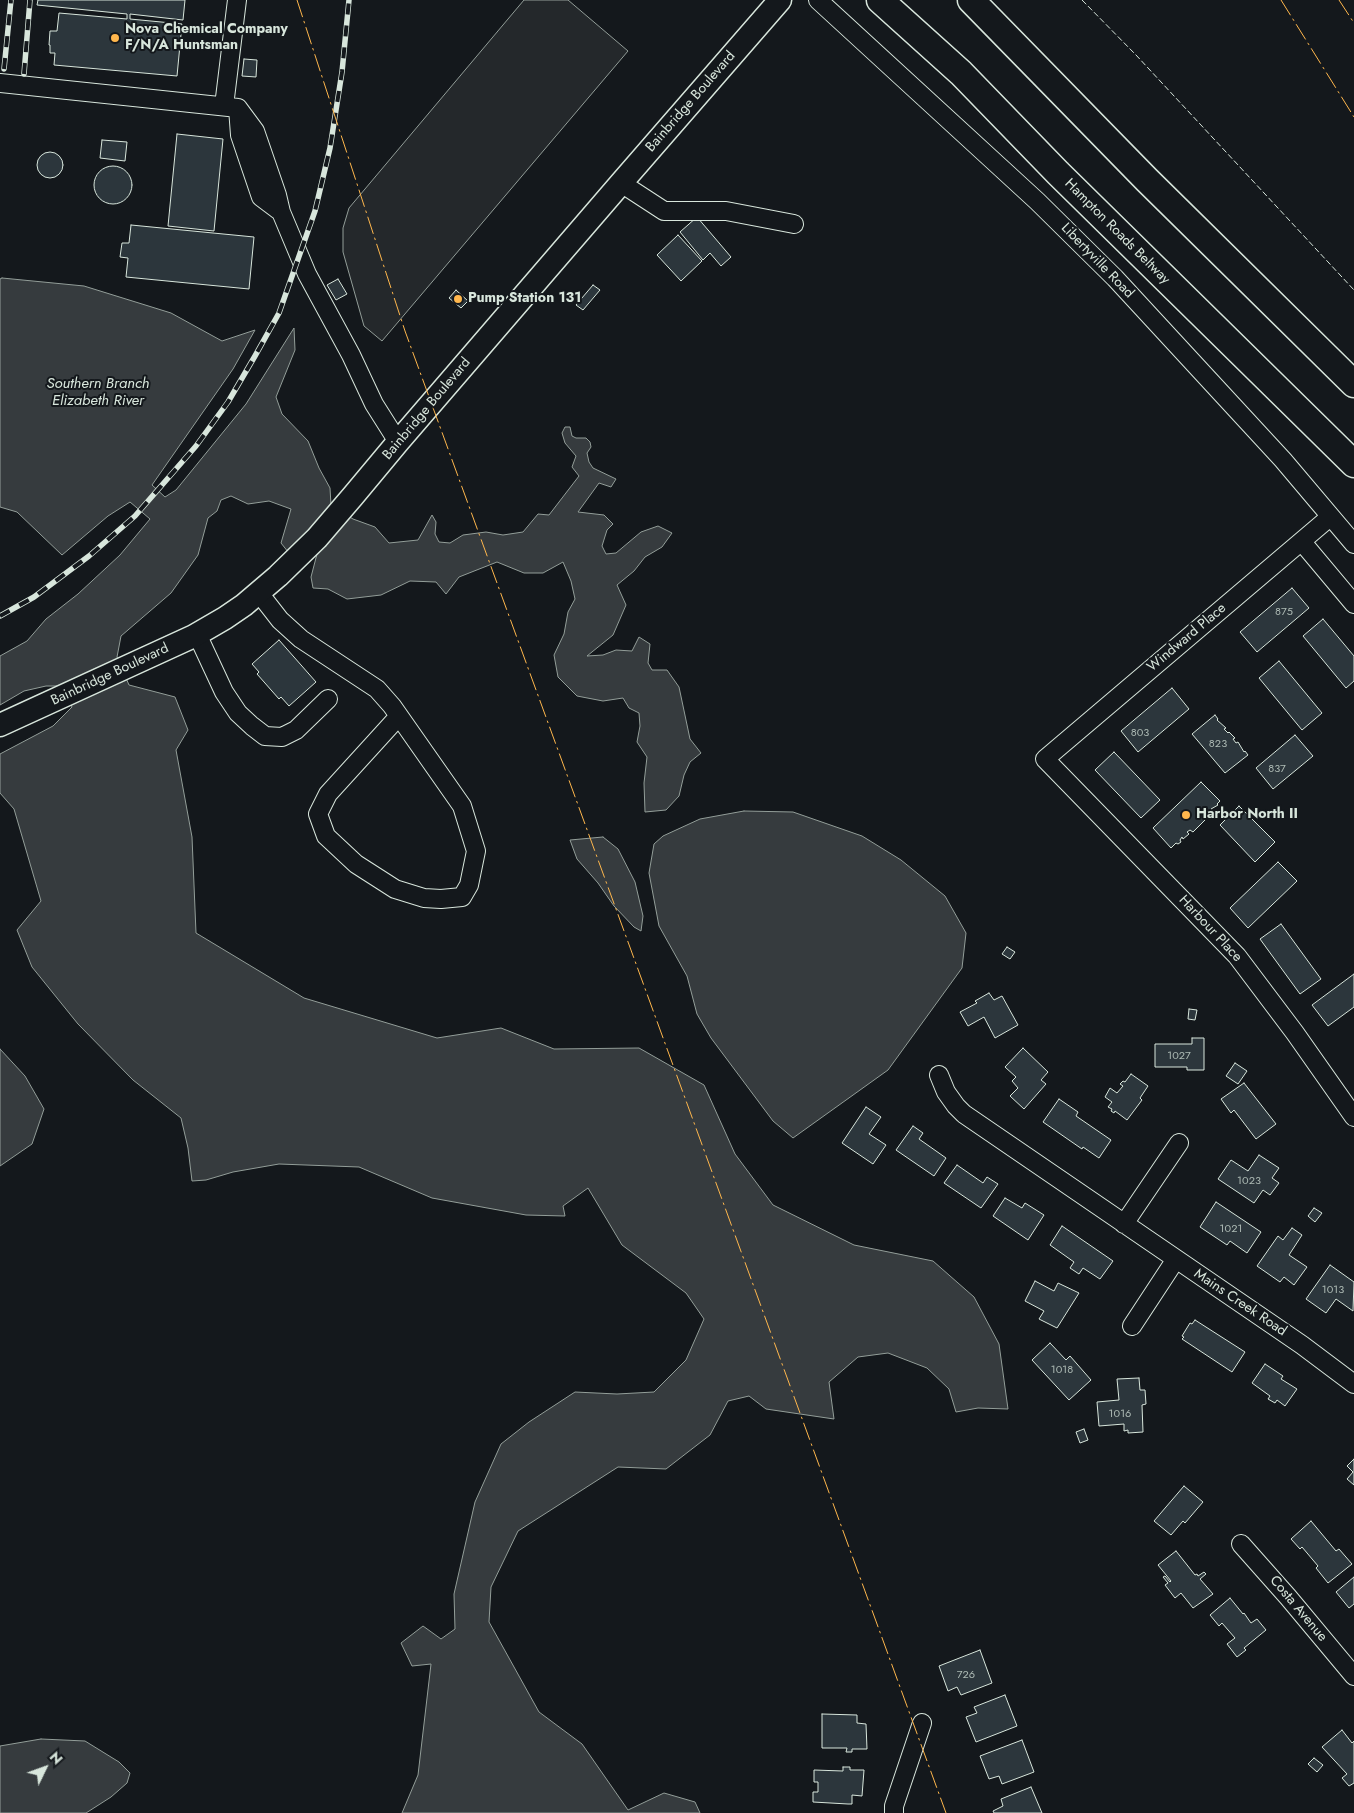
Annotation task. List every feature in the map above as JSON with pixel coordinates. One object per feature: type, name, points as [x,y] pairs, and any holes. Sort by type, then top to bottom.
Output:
[{"type":"highway","name":"Hampton Roads Beltway","points":[[880,0],[961,73],[1058,173],[1354,464]]},
{"type":"highway","points":[[902,0],[961,73]]},
{"type":"highway","points":[[951,0],[1080,130],[1147,180]]},
{"type":"highway","points":[[971,0],[1147,180],[1354,384]]},
{"type":"main road","name":"Bainbridge Boulevard","points":[[0,725],[197,634],[226,618],[278,576],[317,538],[780,0]]},
{"type":"street","points":[[231,107],[237,0]]},
{"type":"street","name":"Libertyville Road","points":[[818,0],[995,162],[1115,278],[1283,460],[1354,544]]},
{"type":"street","points":[[0,83],[231,107],[255,131],[277,195],[280,212],[307,274],[351,355],[374,404],[398,442]]},
{"type":"street","points":[[621,183],[664,211],[726,211],[794,224]]},
{"type":"street","name":"Windward Place","points":[[1045,759],[1330,517]]},
{"type":"street","points":[[1302,542],[1354,604]]},
{"type":"street","points":[[259,593],[280,620],[301,639],[377,689],[399,716],[462,806],[476,851],[470,884],[462,896],[441,899],[424,898],[395,889],[356,864],[326,836],[320,822],[318,814],[328,794],[399,716]]},
{"type":"street","points":[[197,634],[224,692],[238,713],[265,736],[282,737],[296,730],[328,699]]},
{"type":"street","name":"Harbour Place","points":[[1045,759],[1237,956],[1279,1011],[1354,1117]]},
{"type":"street","name":"Mains Creek Road","points":[[939,1075],[946,1092],[964,1114],[1302,1345],[1354,1384]]},
{"type":"street","points":[[1124,1224],[1179,1143]]},
{"type":"street","points":[[1132,1326],[1176,1259]]},
{"type":"street","name":"Costa Avenue","points":[[1241,1544],[1288,1596],[1354,1676]]},
{"type":"street","points":[[894,1813],[894,1806],[922,1723]]},
{"type":"shaded area","points":[[524,0],[568,0],[628,51],[382,341],[364,326],[343,252],[343,228],[349,208]]},
{"type":"water","name":"Southern Branch Elizabeth River","points":[[0,279],[84,286],[171,313],[222,341],[255,330],[233,369],[152,485],[165,497],[176,490],[246,404],[294,328],[295,350],[276,397],[282,414],[308,441],[330,488],[331,505],[353,519],[375,527],[389,543],[418,540],[432,515],[436,522],[435,534],[439,542],[450,543],[463,535],[486,532],[503,535],[523,532],[538,514],[549,515],[579,476],[572,467],[576,456],[565,443],[562,433],[565,427],[570,427],[572,436],[586,438],[590,442],[591,447],[587,453],[593,468],[616,479],[611,487],[599,483],[578,512],[604,515],[613,524],[607,530],[602,546],[606,554],[616,553],[641,532],[658,526],[672,533],[662,547],[645,557],[634,571],[617,585],[626,605],[613,635],[587,656],[603,655],[616,650],[632,651],[639,637],[650,644],[648,663],[652,670],[667,670],[679,687],[690,739],[701,753],[690,762],[684,775],[679,796],[666,810],[645,812],[644,783],[647,757],[637,742],[640,726],[639,713],[629,708],[623,698],[603,701],[577,696],[558,677],[554,655],[564,634],[568,612],[575,599],[571,581],[563,562],[543,573],[524,573],[497,562],[459,577],[446,594],[436,582],[410,581],[381,595],[347,599],[328,589],[313,588],[311,577],[317,554],[296,562],[281,543],[291,509],[269,501],[248,504],[231,496],[221,500],[217,511],[208,518],[198,555],[171,593],[121,636],[117,657],[129,685],[175,697],[188,730],[176,750],[192,837],[196,933],[304,998],[437,1038],[501,1028],[554,1049],[639,1048],[704,1085],[735,1154],[773,1205],[854,1245],[933,1261],[974,1297],[999,1344],[1008,1409],[978,1408],[956,1412],[949,1389],[927,1368],[888,1353],[858,1357],[829,1382],[834,1419],[766,1409],[749,1396],[728,1401],[710,1435],[666,1469],[618,1467],[518,1531],[491,1587],[489,1622],[539,1712],[582,1744],[628,1810],[664,1793],[695,1802],[700,1813],[402,1813],[418,1775],[431,1664],[412,1666],[401,1643],[423,1626],[441,1639],[455,1629],[454,1594],[475,1502],[501,1444],[529,1422],[575,1392],[617,1394],[654,1392],[686,1360],[704,1319],[686,1293],[622,1245],[588,1188],[563,1206],[565,1216],[526,1215],[432,1198],[359,1167],[279,1164],[233,1172],[206,1180],[192,1181],[188,1148],[181,1118],[133,1080],[78,1024],[32,967],[17,930],[41,901],[14,809],[0,793],[0,754],[53,726],[72,707],[63,686],[46,686],[24,691],[0,705],[0,656],[27,641],[46,619],[78,594],[120,555],[150,519],[130,502],[108,516],[62,555],[17,512],[0,507]]},
{"type":"water","points":[[744,811],[793,812],[862,836],[901,860],[945,896],[966,933],[962,968],[888,1070],[793,1138],[773,1121],[711,1038],[697,1014],[687,976],[659,926],[649,873],[654,844],[663,836],[700,819]]},
{"type":"water","points":[[603,837],[618,849],[635,882],[643,916],[641,931],[634,927],[614,906],[598,883],[577,859],[570,840]]},
{"type":"water","points":[[0,1049],[25,1076],[44,1109],[32,1144],[0,1166]]},
{"type":"water","points":[[41,1739],[85,1741],[119,1762],[130,1773],[127,1783],[111,1797],[86,1813],[0,1813],[0,1746]]},
{"type":"building","name":"Nova Chemical Company F/N/A Huntsman","points":[[38,0],[185,0],[183,20],[130,14],[130,19],[182,24],[177,76],[54,65],[55,53],[50,53],[49,45],[50,31],[57,31],[59,13],[127,19],[127,14],[37,5]]},
{"type":"building","points":[[244,59],[257,60],[256,77],[242,76]]},
{"type":"building","points":[[177,134],[223,139],[214,231],[168,226]]},
{"type":"building","points":[[102,140],[127,142],[125,161],[100,158]]},
{"type":"building","points":[[50,152],[59,156],[63,165],[59,174],[50,178],[41,174],[37,165],[41,156]]},
{"type":"building","points":[[113,166],[126,172],[132,185],[126,198],[113,204],[100,198],[94,185],[100,172]]},
{"type":"building","points":[[697,217],[731,257],[721,266],[710,253],[703,260],[680,232]]},
{"type":"building","points":[[131,225],[254,237],[249,289],[126,277],[128,258],[120,257],[122,243],[129,243]]},
{"type":"building","points":[[678,235],[702,261],[681,281],[657,255]]},
{"type":"building","points":[[338,279],[347,294],[336,300],[327,285]]},
{"type":"building","points":[[593,285],[600,290],[583,310],[576,305]]},
{"type":"building","name":"Pump Station 131","points":[[456,290],[468,301],[461,308],[449,298]]},
{"type":"building","points":[[1292,588],[1309,608],[1257,652],[1240,632]]},
{"type":"building","points":[[1323,619],[1354,656],[1354,681],[1346,688],[1303,636]]},
{"type":"building","points":[[279,640],[316,682],[289,706],[281,697],[279,699],[257,674],[259,672],[252,664]]},
{"type":"building","points":[[1279,661],[1322,713],[1302,730],[1259,678]]},
{"type":"building","points":[[1172,688],[1189,709],[1138,752],[1121,731]]},
{"type":"building","points":[[1215,715],[1217,720],[1226,728],[1224,729],[1235,738],[1233,739],[1236,743],[1238,742],[1248,755],[1225,773],[1192,734]]},
{"type":"building","points":[[1295,735],[1313,756],[1273,789],[1256,768]]},
{"type":"building","points":[[1114,752],[1160,800],[1141,818],[1095,770]]},
{"type":"building","name":"Harbor North II","points":[[1201,782],[1220,801],[1218,805],[1211,809],[1214,812],[1210,816],[1206,814],[1204,817],[1206,819],[1193,832],[1190,830],[1187,832],[1189,834],[1183,839],[1182,837],[1181,842],[1176,843],[1171,848],[1153,828]]},
{"type":"building","points":[[1239,806],[1275,842],[1255,862],[1220,825]]},
{"type":"building","points":[[1278,862],[1297,881],[1248,928],[1230,908]]},
{"type":"building","points":[[1281,924],[1321,979],[1300,994],[1260,939]]},
{"type":"building","points":[[1007,947],[1015,952],[1010,959],[1002,954]]},
{"type":"building","points":[[1354,974],[1354,1007],[1328,1026],[1312,1005]]},
{"type":"building","points":[[989,993],[994,1000],[1002,996],[1018,1025],[995,1038],[984,1017],[968,1026],[960,1012],[977,1003],[975,1001]]},
{"type":"building","points":[[1189,1009],[1197,1010],[1195,1020],[1188,1019]]},
{"type":"building","points":[[1192,1038],[1204,1038],[1204,1070],[1187,1070],[1187,1067],[1155,1067],[1155,1044],[1192,1044]]},
{"type":"building","points":[[1023,1048],[1048,1072],[1041,1080],[1046,1084],[1024,1109],[1010,1096],[1018,1088],[1012,1081],[1016,1077],[1005,1067]]},
{"type":"building","points":[[1235,1063],[1247,1071],[1238,1084],[1226,1076]]},
{"type":"building","points":[[1131,1074],[1148,1086],[1140,1098],[1142,1100],[1127,1120],[1115,1111],[1114,1113],[1111,1111],[1112,1109],[1108,1107],[1112,1102],[1105,1097],[1110,1088],[1117,1093],[1123,1086],[1120,1084],[1123,1081],[1125,1082]]},
{"type":"building","points":[[1244,1083],[1276,1124],[1256,1139],[1234,1110],[1231,1113],[1221,1099]]},
{"type":"building","points":[[1059,1099],[1078,1112],[1076,1116],[1111,1140],[1099,1158],[1083,1147],[1082,1149],[1043,1122]]},
{"type":"building","points":[[866,1107],[881,1117],[869,1134],[886,1145],[873,1164],[842,1143]]},
{"type":"building","points":[[913,1126],[923,1133],[919,1139],[946,1158],[934,1176],[896,1150]]},
{"type":"building","points":[[1259,1155],[1279,1168],[1272,1178],[1279,1183],[1270,1195],[1263,1190],[1254,1203],[1218,1179],[1231,1160],[1248,1171]]},
{"type":"building","points":[[957,1165],[983,1183],[987,1177],[998,1184],[981,1208],[944,1183]]},
{"type":"building","points":[[1005,1198],[1022,1208],[1025,1203],[1044,1215],[1028,1240],[993,1216]]},
{"type":"building","points":[[1216,1202],[1261,1232],[1247,1253],[1230,1241],[1227,1245],[1200,1227]]},
{"type":"building","points":[[1314,1208],[1322,1213],[1315,1222],[1308,1216]]},
{"type":"building","points":[[1062,1226],[1113,1261],[1100,1279],[1083,1268],[1079,1274],[1070,1268],[1074,1262],[1050,1245]]},
{"type":"building","points":[[1292,1228],[1302,1235],[1289,1255],[1307,1267],[1294,1285],[1284,1277],[1280,1282],[1257,1266],[1278,1236],[1283,1240]]},
{"type":"building","points":[[1330,1265],[1354,1282],[1353,1311],[1336,1299],[1326,1313],[1306,1299]]},
{"type":"building","points":[[1035,1281],[1054,1291],[1058,1283],[1079,1293],[1057,1328],[1039,1319],[1044,1311],[1025,1301]]},
{"type":"building","points":[[1195,1320],[1245,1352],[1232,1372],[1182,1339],[1190,1323],[1192,1324]]},
{"type":"building","points":[[1050,1343],[1066,1360],[1070,1356],[1091,1380],[1069,1400],[1032,1360]]},
{"type":"building","points":[[1265,1364],[1283,1376],[1281,1379],[1297,1389],[1285,1406],[1277,1400],[1275,1403],[1268,1399],[1270,1396],[1252,1383]]},
{"type":"building","points":[[1139,1378],[1140,1390],[1145,1390],[1146,1404],[1142,1405],[1143,1432],[1128,1433],[1128,1430],[1124,1431],[1124,1424],[1099,1426],[1097,1402],[1119,1400],[1117,1379]]},
{"type":"building","points":[[1084,1429],[1088,1440],[1080,1443],[1076,1432]]},
{"type":"building","points":[[1354,1459],[1354,1485],[1347,1479],[1353,1472],[1347,1466]]},
{"type":"building","points":[[1184,1486],[1203,1502],[1185,1523],[1183,1521],[1171,1535],[1154,1521]]},
{"type":"building","points":[[1311,1521],[1336,1551],[1339,1549],[1352,1564],[1328,1583],[1316,1568],[1318,1566],[1302,1547],[1300,1549],[1291,1539]]},
{"type":"building","points":[[1176,1551],[1195,1575],[1197,1574],[1198,1576],[1204,1572],[1206,1574],[1200,1579],[1213,1594],[1193,1608],[1181,1593],[1175,1598],[1165,1585],[1168,1583],[1163,1577],[1165,1576],[1171,1581],[1158,1565]]},
{"type":"building","points":[[1354,1577],[1354,1604],[1349,1608],[1336,1592]]},
{"type":"building","points":[[1230,1598],[1251,1623],[1257,1619],[1266,1630],[1244,1648],[1246,1650],[1237,1657],[1227,1644],[1235,1638],[1222,1623],[1219,1626],[1210,1615]]},
{"type":"building","points":[[980,1650],[992,1683],[961,1695],[957,1687],[948,1691],[939,1666]]},
{"type":"building","points":[[1005,1695],[1017,1726],[976,1742],[966,1717],[977,1713],[974,1707]]},
{"type":"building","points":[[822,1714],[857,1715],[857,1723],[866,1724],[867,1749],[852,1749],[852,1752],[846,1752],[847,1748],[822,1748]]},
{"type":"building","points":[[1342,1730],[1352,1743],[1354,1741],[1354,1783],[1349,1786],[1342,1778],[1347,1774],[1322,1747]]},
{"type":"building","points":[[1022,1740],[1034,1772],[1002,1784],[999,1776],[989,1779],[980,1756]]},
{"type":"building","points":[[1314,1758],[1323,1765],[1317,1772],[1308,1764]]},
{"type":"building","points":[[843,1767],[850,1767],[850,1770],[864,1770],[862,1796],[852,1795],[852,1804],[813,1802],[813,1792],[818,1792],[818,1782],[814,1782],[814,1770],[843,1771]]},
{"type":"building","points":[[1031,1787],[1042,1813],[994,1813],[993,1811],[1003,1806],[1001,1799]]},
{"type":"railway","points":[[4,69],[11,0]]},
{"type":"railway","points":[[24,74],[30,0]]},
{"type":"railway","points":[[0,616],[34,597],[89,556],[135,516],[196,446],[228,402],[255,356],[279,313],[315,211],[330,148],[342,72],[349,0]]},
{"type":"fence","points":[[1082,0],[1136,55],[1354,290]]},
{"type":"power","points":[[297,0],[405,331],[946,1813]]},
{"type":"power","points":[[1281,0],[1354,117]]},
{"type":"power","points":[[1339,0],[1354,23]]},
{"type":"place","name":"Nova Chemical Company F/N/A Huntsman","points":[[115,38]]},
{"type":"place","name":"Pump Station 131","points":[[458,299]]},
{"type":"place","name":"Harbor North II","points":[[1186,815]]}]
